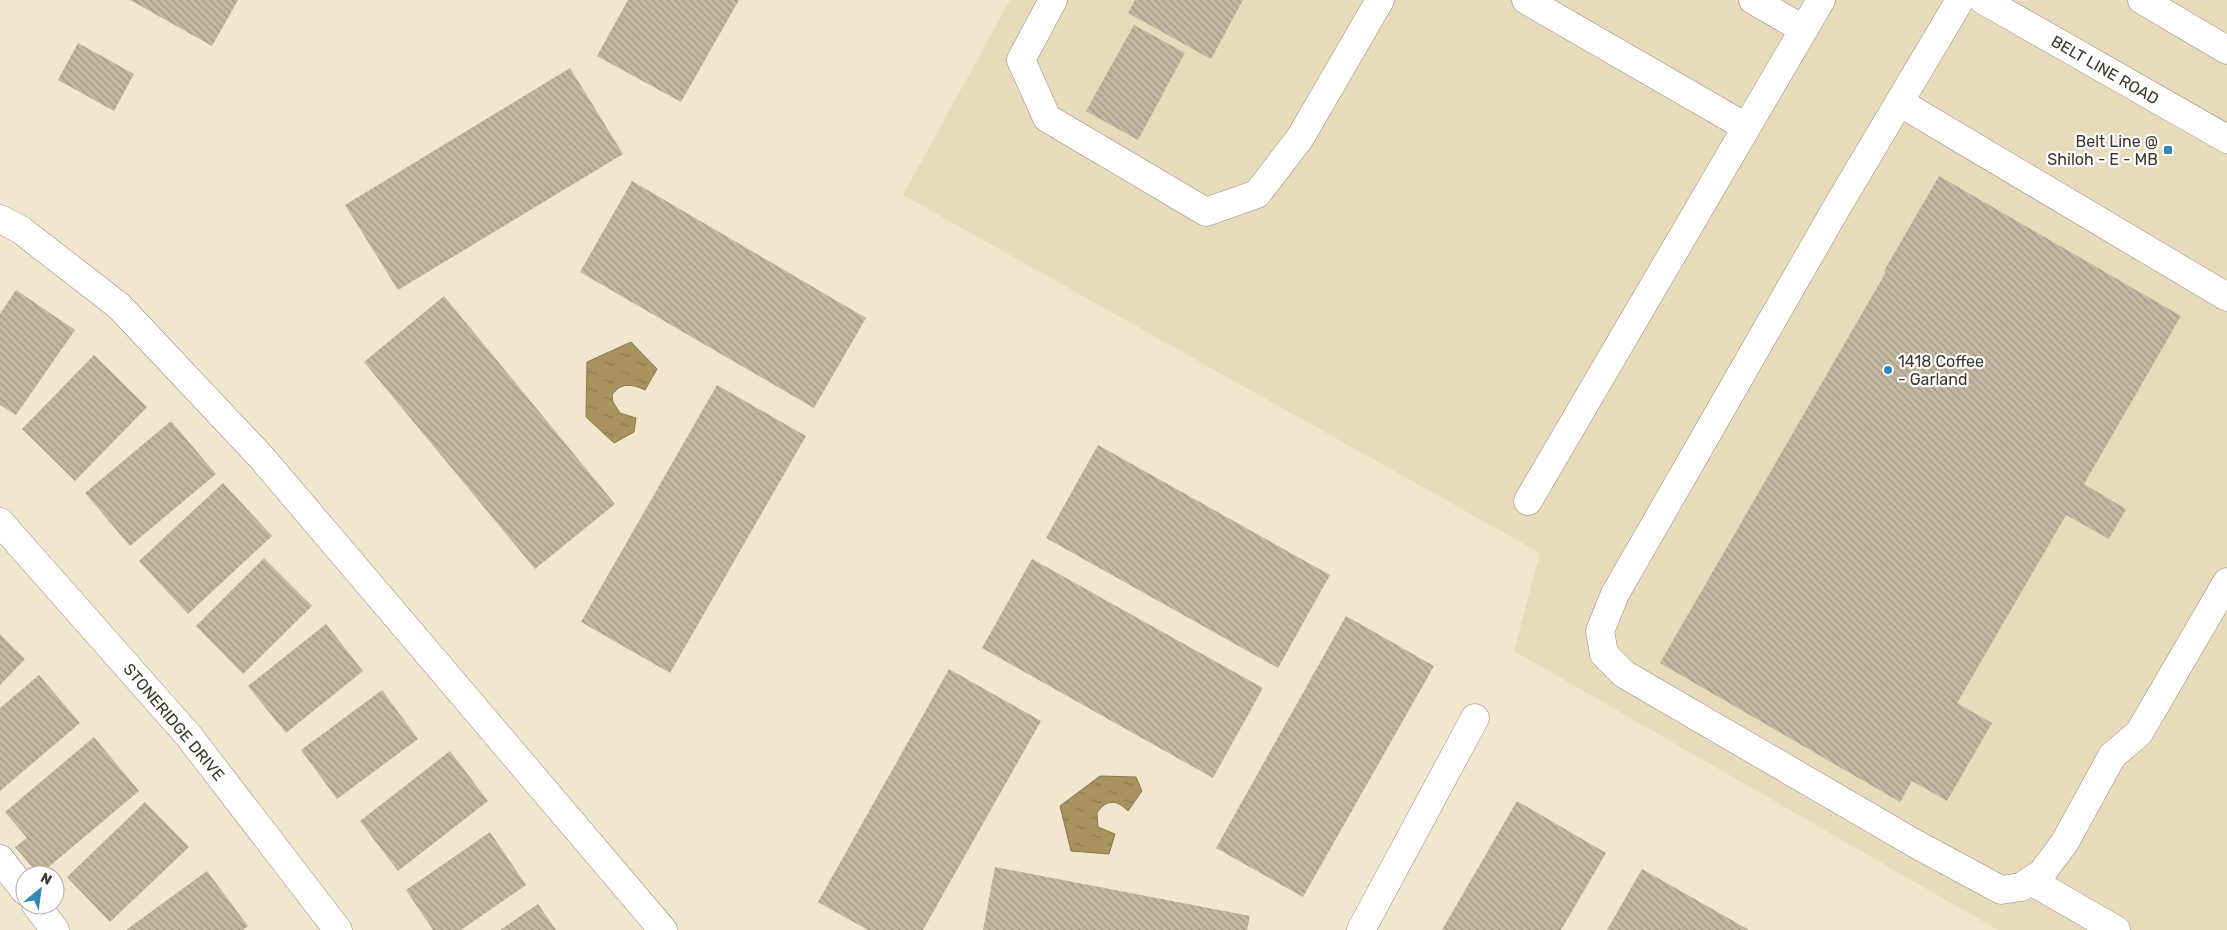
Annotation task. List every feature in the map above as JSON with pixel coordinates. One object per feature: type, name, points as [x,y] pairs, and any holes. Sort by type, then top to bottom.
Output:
[{"type":"street","points":[[1054,0],[1021,60],[1047,118],[1206,212],[1257,194],[1300,138],[1380,0]]},
{"type":"street","points":[[1526,0],[1746,126]]},
{"type":"street","points":[[1753,0],[1803,28]]},
{"type":"street","points":[[1528,501],[1821,0]]},
{"type":"street","points":[[1960,0],[1899,102],[1615,594],[1600,631],[1604,654],[1624,674],[1906,838],[2001,890],[2021,887],[2042,873],[2065,842],[2112,756],[2139,733],[2227,582]]},
{"type":"street","name":"BELT LINE ROAD","points":[[1983,0],[2227,139]]},
{"type":"street","points":[[2142,0],[2227,50]]},
{"type":"street","points":[[1899,102],[2227,297]]},
{"type":"street","points":[[0,218],[21,230],[119,306],[262,458],[663,930]]},
{"type":"street","name":"STONERIDGE DRIVE","points":[[0,522],[188,735],[338,930]]},
{"type":"street","points":[[1361,930],[1475,718]]},
{"type":"street","points":[[0,859],[15,878]]},
{"type":"street","points":[[2031,881],[2116,930]]},
{"type":"street","points":[[44,915],[55,930]]},
{"type":"shaded area","points":[[1010,0],[2227,0],[2227,930],[1998,930],[1514,651],[1540,553],[903,195]]},
{"type":"water","points":[[631,342],[657,369],[645,390],[627,385],[619,388],[612,395],[613,402],[620,413],[636,418],[634,432],[614,443],[586,417],[587,362]]},
{"type":"water","points":[[1100,776],[1136,777],[1142,791],[1128,811],[1112,802],[1105,805],[1097,813],[1098,827],[1115,834],[1109,854],[1071,851],[1060,806]]},
{"type":"building","points":[[130,0],[238,0],[212,46]]},
{"type":"building","points":[[628,0],[739,0],[681,102],[597,56]]},
{"type":"building","points":[[1135,0],[1243,0],[1211,59],[1128,13]]},
{"type":"building","points":[[1134,25],[1185,53],[1138,140],[1086,111]]},
{"type":"building","points":[[78,43],[134,74],[114,111],[58,80]]},
{"type":"building","points":[[570,68],[623,154],[398,290],[345,205]]},
{"type":"building","points":[[1939,176],[2181,316],[2084,484],[2126,509],[2109,539],[2066,515],[1957,703],[1992,723],[1947,801],[1912,781],[1900,802],[1660,663],[1886,272],[1884,271]]},
{"type":"building","points":[[632,181],[866,318],[814,408],[580,272]]},
{"type":"building","points":[[16,290],[75,330],[16,415],[0,405],[0,314]]},
{"type":"building","points":[[444,296],[615,504],[535,569],[364,362]]},
{"type":"building","points":[[94,355],[147,407],[75,481],[22,429]]},
{"type":"building","points":[[717,385],[806,436],[670,673],[581,622]]},
{"type":"building","points":[[171,421],[216,474],[130,546],[85,493]]},
{"type":"building","points":[[1098,445],[1330,575],[1278,668],[1046,538]]},
{"type":"building","points":[[223,483],[272,536],[188,614],[139,561]]},
{"type":"building","points":[[264,558],[312,606],[243,674],[196,626]]},
{"type":"building","points":[[1032,559],[1263,688],[1213,778],[982,648]]},
{"type":"building","points":[[1346,616],[1434,666],[1303,897],[1216,848]]},
{"type":"building","points":[[326,624],[363,671],[286,733],[248,686]]},
{"type":"building","points":[[0,634],[25,659],[0,685]]},
{"type":"building","points":[[949,669],[1041,721],[923,930],[868,930],[818,902]]},
{"type":"building","points":[[39,675],[80,723],[0,791],[0,708]]},
{"type":"building","points":[[382,690],[418,739],[337,799],[301,750]]},
{"type":"building","points":[[94,737],[139,791],[51,865],[30,865],[15,847],[27,838],[5,812]]},
{"type":"building","points":[[450,751],[488,801],[398,871],[360,821]]},
{"type":"building","points":[[1517,801],[1606,853],[1561,930],[1442,930]]},
{"type":"building","points":[[145,802],[189,847],[110,922],[67,877]]},
{"type":"building","points":[[490,832],[526,885],[461,930],[433,930],[406,890]]},
{"type":"building","points":[[995,867],[1250,916],[1247,930],[983,930]]},
{"type":"building","points":[[1642,869],[1749,930],[1607,930]]},
{"type":"building","points":[[207,871],[248,926],[243,930],[126,930]]},
{"type":"building","points":[[538,904],[556,930],[500,930]]},
{"type":"place","name":"Belt Line @ Shiloh - E - MB","points":[[2168,150]]},
{"type":"place","name":"1418 Coffee - Garland","points":[[1888,370]]}]
